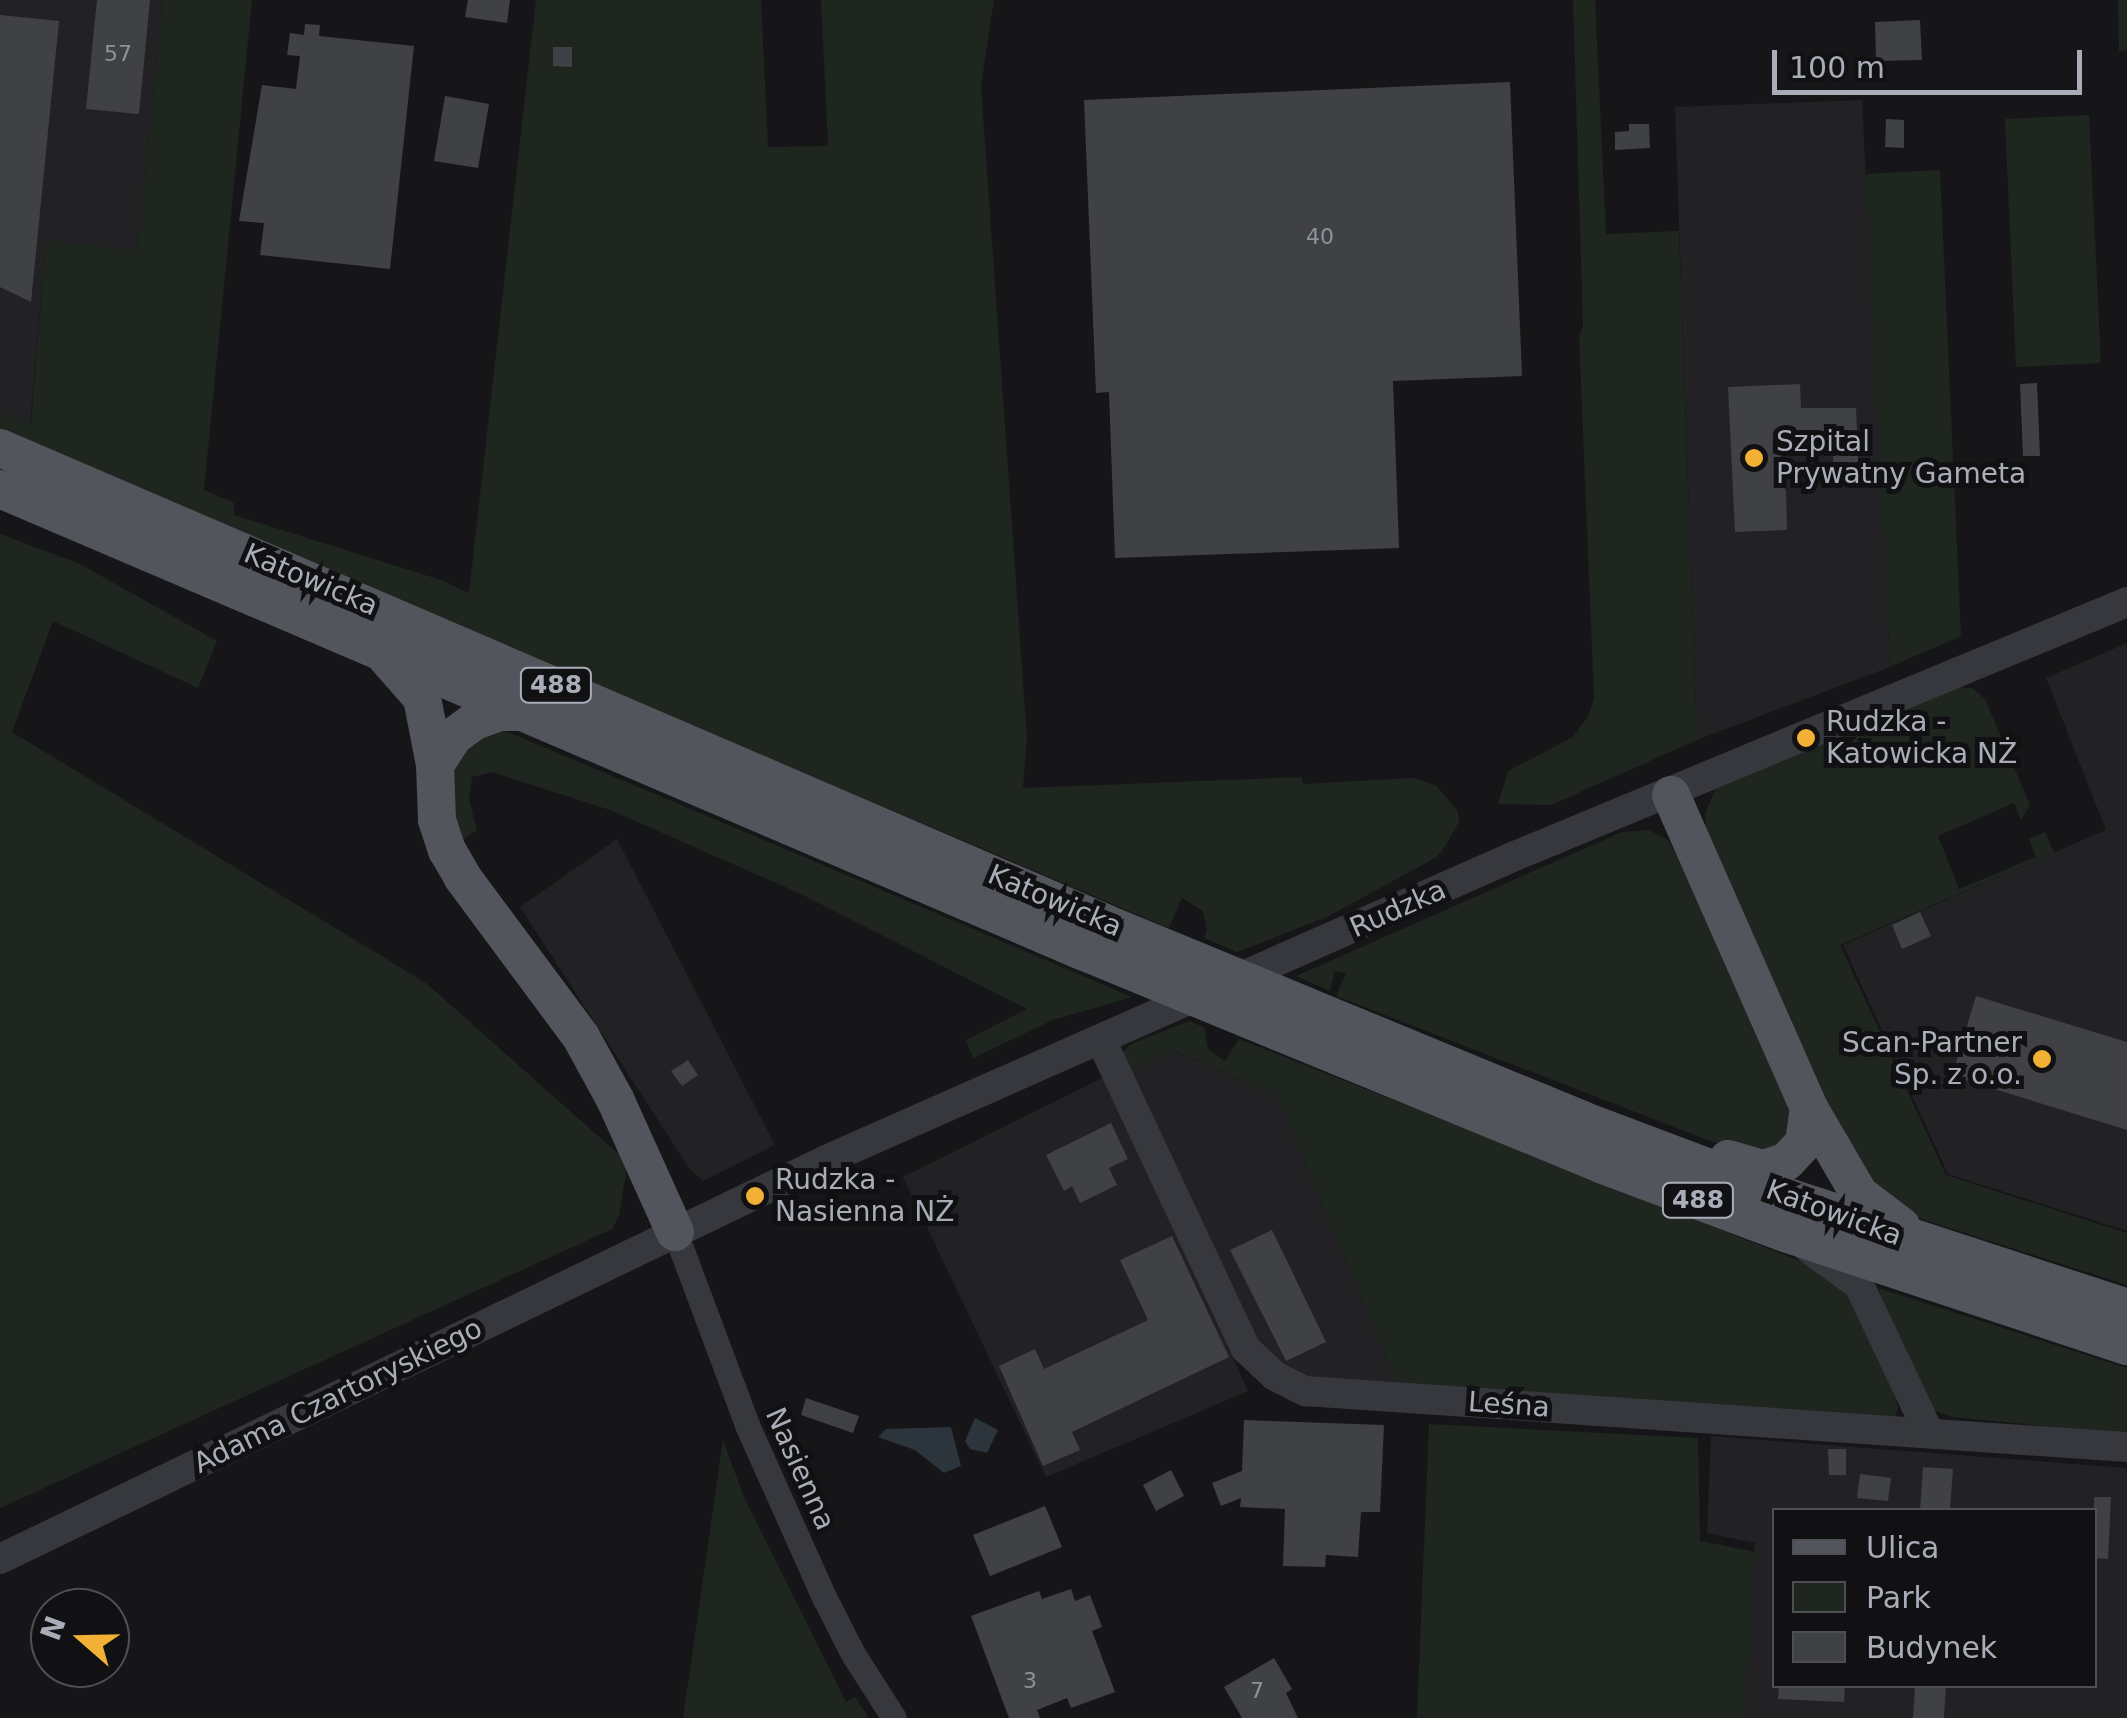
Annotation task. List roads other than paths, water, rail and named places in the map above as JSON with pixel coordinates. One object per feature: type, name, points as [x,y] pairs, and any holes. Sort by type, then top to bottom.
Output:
[{"type":"main road","name":"Katowicka","points":[[0,448],[1094,937],[1278,1031],[1603,1165],[1788,1234],[2127,1346]]},
{"type":"main road","name":"Katowicka","points":[[0,489],[529,712],[1094,937],[1306,1006],[1582,1120],[1942,1251],[2127,1308]]},
{"type":"main road","points":[[376,647],[422,698],[436,765],[437,820],[448,850],[463,878],[581,1037],[615,1099],[675,1232]]},
{"type":"main road","points":[[436,765],[454,736],[476,721],[500,712],[529,712]]},
{"type":"main road","points":[[1672,795],[1809,1108],[1859,1194],[1879,1212],[1942,1251]]},
{"type":"main road","points":[[1385,1038],[1504,1073],[1750,1167],[1774,1167],[1797,1154],[1808,1130],[1809,1108]]},
{"type":"street","name":"Rudzka","points":[[675,1232],[1510,858],[1672,795],[2127,602]]},
{"type":"street","name":"Leśna","points":[[1101,1040],[1245,1348],[1274,1376],[1304,1391],[2127,1447]]},
{"type":"street","name":"Adama Czartoryskiego","points":[[0,1559],[675,1232]]},
{"type":"street","name":"Nasienna","points":[[675,1232],[746,1425],[825,1599],[853,1654],[894,1718]]},
{"type":"street","points":[[1788,1234],[1858,1285],[1929,1434]]},
{"type":"place","name":"Szpital Prywatny Gameta","points":[[1754,458]]},
{"type":"place","name":"Rudzka - Katowicka NŻ","points":[[1806,738]]},
{"type":"place","name":"Scan-Partner Sp. z o.o.","points":[[2042,1059]]},
{"type":"place","name":"Rudzka - Nasienna NŻ","points":[[755,1196]]}]
